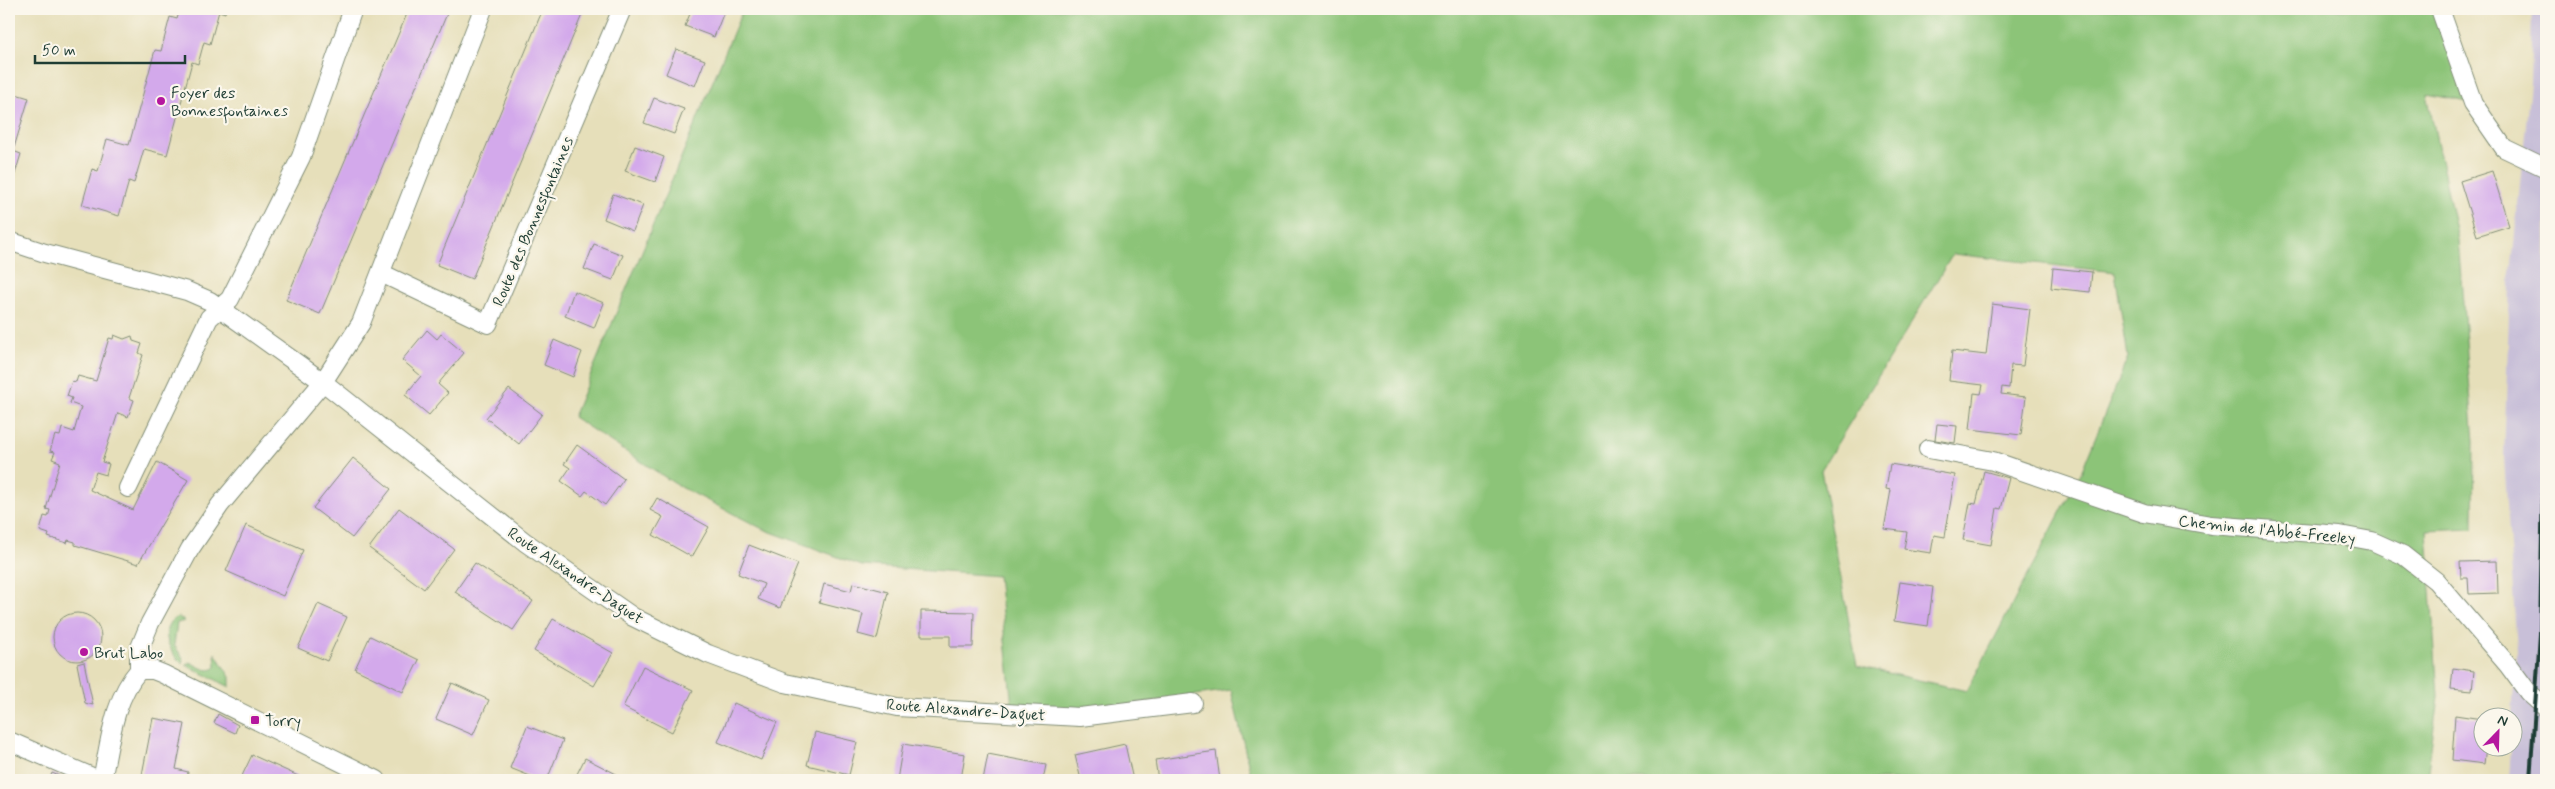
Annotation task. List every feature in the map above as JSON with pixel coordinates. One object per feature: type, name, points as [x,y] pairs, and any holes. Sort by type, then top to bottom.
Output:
[{"type":"street","points":[[128,488],[209,318],[230,299],[301,157],[353,9]]},
{"type":"street","points":[[9,741],[101,780],[119,703],[128,682],[139,670],[139,650],[150,624],[190,549],[220,506],[323,382],[361,323],[483,9]]},
{"type":"street","name":"Route des Bonnesfontaines","points":[[381,273],[488,324],[622,9]]},
{"type":"street","points":[[2440,9],[2473,103],[2504,148],[2546,168]]},
{"type":"street","points":[[9,240],[45,253],[187,291],[221,308],[323,382]]},
{"type":"street","name":"Route Alexandre-Daguet","points":[[323,382],[525,542],[633,617],[708,654],[785,683],[897,707],[993,714],[1080,717],[1193,703]]},
{"type":"street","name":"Chemin de l'Abbé-Freeley","points":[[1928,449],[1993,461],[2144,513],[2211,525],[2340,535],[2372,541],[2403,556],[2436,581],[2508,665],[2528,692],[2546,708]]},
{"type":"street","points":[[139,670],[153,670],[172,678],[377,780]]},
{"type":"shaded area","points":[[2532,9],[2546,9],[2546,755],[2544,780],[2509,780],[2510,756],[2522,756],[2522,706],[2514,706],[2517,651],[2504,458],[2510,283],[2530,84]]},
{"type":"green space","points":[[743,9],[2440,9],[2473,103],[2427,94],[2458,240],[2474,442],[2473,528],[2427,530],[2438,697],[2427,778],[2443,780],[1252,780],[1231,690],[1049,716],[1013,715],[998,576],[862,566],[763,529],[677,485],[573,417]],"holes":[[[1953,254],[2115,272],[2128,357],[2080,475],[1967,691],[1857,666],[1821,470]]]},
{"type":"green space","points":[[178,617],[185,621],[177,623],[174,645],[183,658],[182,663],[173,653],[167,639],[168,626]]},
{"type":"green space","points":[[215,653],[230,677],[230,687],[186,665],[190,662],[203,669],[213,669],[216,667]]},
{"type":"building","name":"Foyer des Bonnesfontaines","points":[[180,9],[226,9],[225,13],[219,11],[210,44],[204,42],[198,64],[192,62],[167,155],[144,149],[134,183],[129,181],[119,216],[82,205],[92,169],[98,171],[107,139],[129,145],[155,50],[161,51],[170,17],[177,19]]},
{"type":"building","points":[[409,9],[449,9],[320,314],[286,300]]},
{"type":"building","points":[[543,9],[584,10],[472,279],[437,265]]},
{"type":"building","points":[[692,9],[717,9],[724,12],[714,37],[685,26]]},
{"type":"building","points":[[676,49],[705,60],[695,86],[666,74]]},
{"type":"building","points":[[9,92],[29,98],[13,151],[21,154],[14,177],[9,175]]},
{"type":"building","points":[[654,98],[684,109],[674,134],[644,123]]},
{"type":"building","points":[[635,146],[664,157],[655,182],[625,171]]},
{"type":"building","points":[[2492,171],[2509,226],[2477,236],[2460,181]]},
{"type":"building","points":[[613,194],[643,205],[633,231],[604,219]]},
{"type":"building","points":[[594,244],[623,255],[613,280],[584,269]]},
{"type":"building","points":[[2053,268],[2092,272],[2090,292],[2051,288]]},
{"type":"building","points":[[574,291],[604,303],[594,328],[565,316]]},
{"type":"building","points":[[1992,304],[2030,309],[2023,366],[2011,365],[2009,388],[2002,387],[2001,394],[2026,397],[2021,435],[1970,429],[1974,393],[1981,394],[1983,385],[1949,381],[1952,351],[1986,355]]},
{"type":"building","points":[[427,330],[437,339],[441,334],[464,353],[438,384],[448,393],[429,415],[405,395],[421,376],[402,360]]},
{"type":"building","points":[[114,335],[124,339],[132,336],[133,341],[142,344],[139,353],[143,355],[129,398],[134,400],[128,417],[118,413],[102,462],[109,464],[106,475],[96,472],[90,490],[133,510],[157,462],[188,480],[138,564],[75,545],[75,542],[68,540],[67,543],[48,537],[49,534],[40,531],[44,516],[48,517],[50,510],[46,509],[60,462],[52,459],[55,452],[50,451],[55,435],[60,436],[62,428],[74,432],[81,407],[70,403],[72,398],[67,396],[72,381],[76,382],[78,376],[96,381],[109,338],[113,339]]},
{"type":"building","points":[[554,340],[582,352],[573,377],[544,365]]},
{"type":"building","points":[[509,389],[542,414],[519,444],[486,418]]},
{"type":"building","points":[[1937,424],[1957,426],[1955,443],[1935,440]]},
{"type":"building","points":[[577,445],[624,479],[605,505],[586,491],[582,496],[561,481],[570,468],[564,464]]},
{"type":"building","points":[[353,458],[391,489],[352,538],[313,508]]},
{"type":"building","points":[[1890,464],[1955,475],[1945,537],[1934,535],[1931,553],[1904,549],[1907,532],[1884,529],[1891,490],[1886,489]]},
{"type":"building","points":[[1984,471],[2009,478],[2001,509],[1997,508],[1991,545],[1963,540],[1970,503],[1976,504]]},
{"type":"building","points":[[657,498],[709,527],[692,557],[653,535],[663,517],[650,510]]},
{"type":"building","points":[[399,508],[454,549],[424,589],[369,548]]},
{"type":"building","points":[[246,525],[303,550],[283,596],[226,571]]},
{"type":"building","points":[[749,545],[798,564],[780,608],[758,599],[764,584],[738,574]]},
{"type":"building","points":[[2497,561],[2498,593],[2469,594],[2468,578],[2461,578],[2460,562]]},
{"type":"building","points":[[475,563],[533,601],[513,630],[455,592]]},
{"type":"building","points":[[1900,582],[1933,587],[1928,626],[1894,621]]},
{"type":"building","points":[[853,583],[888,592],[877,639],[858,634],[863,614],[819,603],[824,584],[851,591]]},
{"type":"building","points":[[318,604],[347,617],[327,661],[298,648]]},
{"type":"building","points":[[921,611],[974,612],[973,647],[950,647],[950,636],[921,636]]},
{"type":"building","points":[[77,613],[86,615],[94,620],[99,628],[101,637],[99,646],[94,654],[86,659],[77,661],[68,659],[60,654],[55,646],[53,637],[55,628],[60,620],[68,615]]},
{"type":"building","points":[[553,619],[613,653],[594,686],[534,651]]},
{"type":"building","points":[[370,636],[419,660],[403,692],[355,669]]},
{"type":"building","points":[[84,662],[93,705],[85,703],[77,664]]},
{"type":"building","points":[[643,666],[693,690],[672,732],[623,707]]},
{"type":"building","points":[[2453,668],[2474,671],[2472,691],[2451,689]]},
{"type":"building","points":[[452,683],[489,700],[473,735],[436,719]]},
{"type":"building","points":[[734,703],[777,722],[761,760],[718,742]]},
{"type":"building","points":[[218,714],[238,725],[235,733],[214,723]]},
{"type":"building","points":[[2455,715],[2472,718],[2472,756],[2485,756],[2484,764],[2452,760]]},
{"type":"building","points":[[153,718],[185,724],[176,769],[188,772],[187,780],[141,780]]},
{"type":"building","points":[[527,726],[563,740],[547,780],[540,780],[510,768]]},
{"type":"building","points":[[815,732],[857,742],[849,775],[807,765]]},
{"type":"building","points":[[903,744],[965,754],[961,780],[897,780]]},
{"type":"building","points":[[1125,744],[1133,780],[1081,780],[1075,755]]},
{"type":"building","points":[[1216,751],[1220,780],[1158,780],[1155,760]]},
{"type":"building","points":[[988,754],[1046,765],[1043,780],[983,780]]},
{"type":"building","points":[[252,755],[307,780],[240,780]]},
{"type":"building","points":[[585,758],[628,780],[574,780]]},
{"type":"building","points":[[52,773],[69,780],[49,780]]},
{"type":"railway","points":[[2530,780],[2540,634],[2546,330]]},
{"type":"place","name":"Foyer des Bonnesfontaines","points":[[161,101]]},
{"type":"place","name":"Brut Labo","points":[[84,652]]},
{"type":"place","name":"Torry","points":[[255,720]]}]
